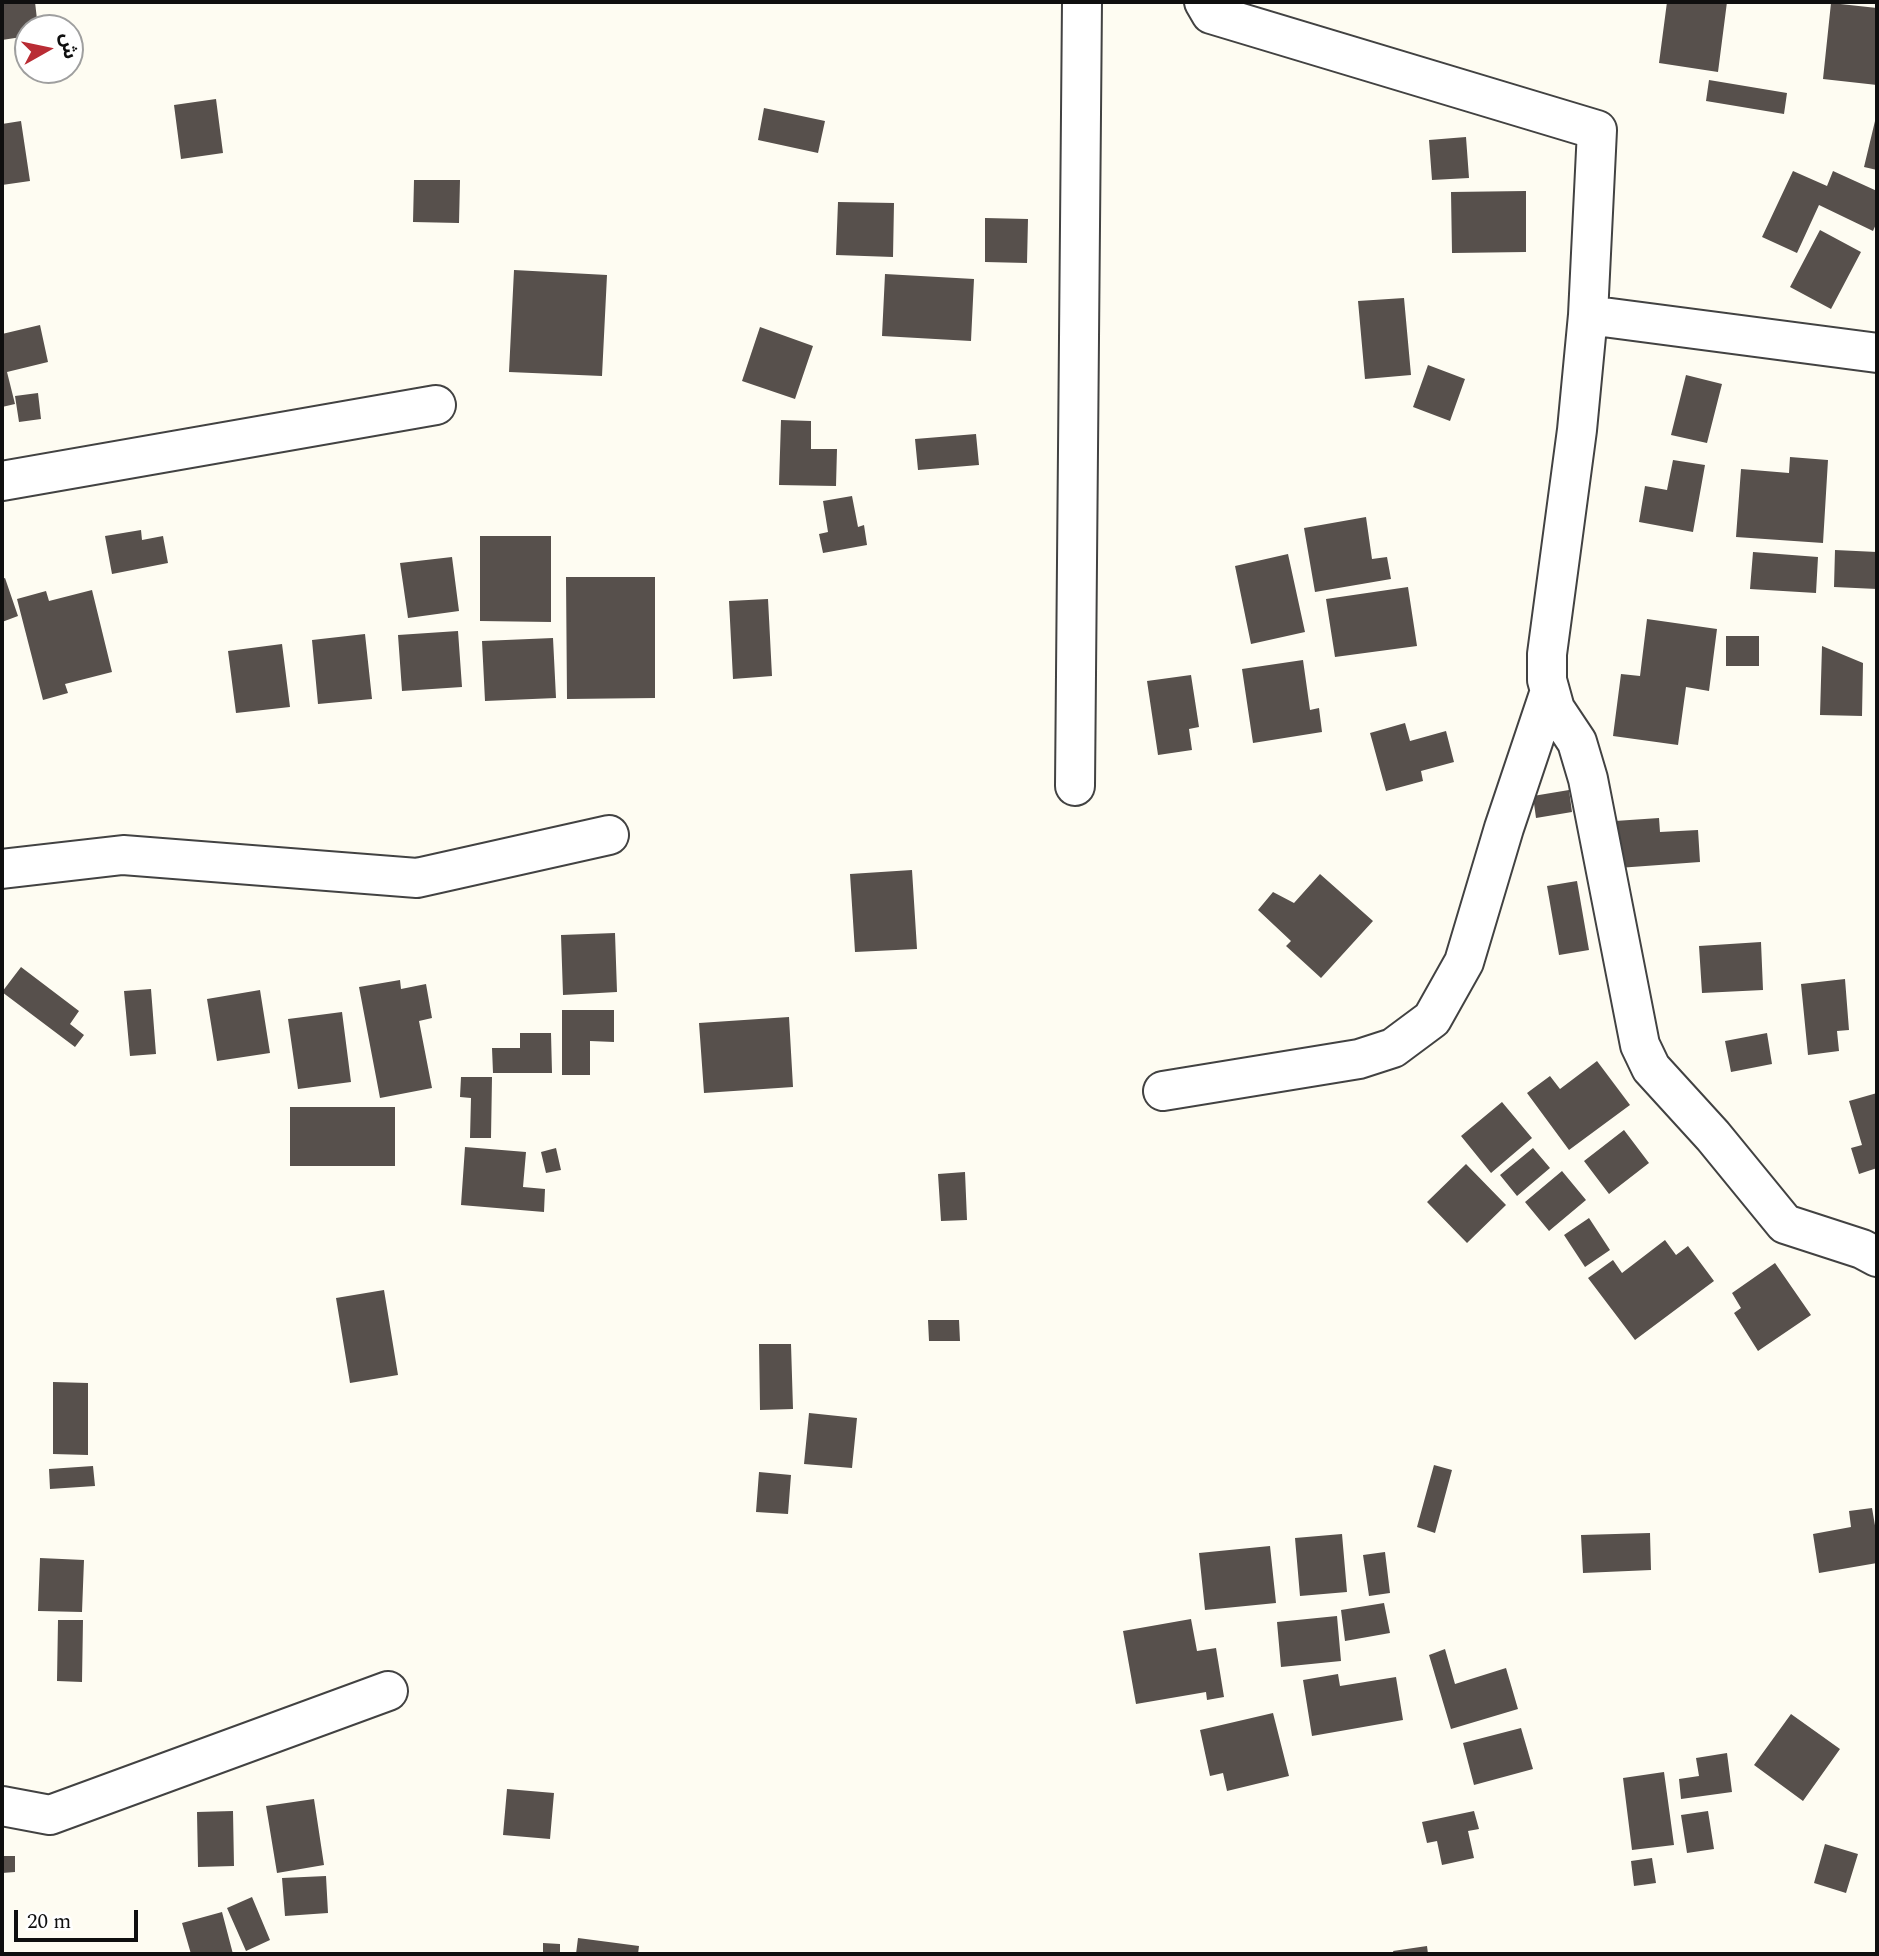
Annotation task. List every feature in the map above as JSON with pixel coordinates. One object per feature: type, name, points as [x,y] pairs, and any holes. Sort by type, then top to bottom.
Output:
[{"type":"street","points":[[1075,786],[1082,2]]},
{"type":"street","points":[[1204,2],[1212,14],[1597,130],[1588,315],[1577,430],[1547,654],[1547,680],[1555,709],[1577,741],[1588,779],[1640,1045],[1651,1068],[1713,1136],[1785,1224],[1877,1257]]},
{"type":"street","points":[[1588,315],[1877,353]]},
{"type":"street","points":[[2,481],[436,405]]},
{"type":"street","points":[[1163,1091],[1359,1059],[1392,1048],[1432,1019],[1464,962],[1504,828],[1550,691]]},
{"type":"street","points":[[2,869],[123,855],[416,878],[610,835]]},
{"type":"street","points":[[2,1806],[50,1815],[387,1691]]},
{"type":"building","points":[[2,2],[35,2],[36,14],[14,14],[14,38],[2,40]]},
{"type":"building","points":[[1667,2],[1727,2],[1718,72],[1659,63]]},
{"type":"building","points":[[1831,3],[1877,8],[1877,85],[1823,79]]},
{"type":"building","points":[[1709,80],[1787,93],[1784,114],[1706,101]]},
{"type":"building","points":[[216,99],[223,153],[181,159],[174,105]]},
{"type":"building","points":[[764,108],[825,121],[818,153],[758,140]]},
{"type":"building","points":[[21,121],[30,181],[2,185],[2,124]]},
{"type":"building","points":[[1877,121],[1877,170],[1864,167]]},
{"type":"building","points":[[1466,137],[1469,178],[1432,180],[1429,140]]},
{"type":"building","points":[[1793,171],[1827,186],[1833,171],[1877,191],[1877,222],[1873,231],[1819,205],[1797,253],[1762,237]]},
{"type":"building","points":[[414,180],[460,180],[459,223],[413,222]]},
{"type":"building","points":[[1526,191],[1526,252],[1452,253],[1451,192]]},
{"type":"building","points":[[838,202],[894,203],[893,257],[836,255]]},
{"type":"building","points":[[985,218],[1028,219],[1027,263],[985,262]]},
{"type":"building","points":[[1820,230],[1861,252],[1831,309],[1790,287]]},
{"type":"building","points":[[514,270],[607,275],[602,376],[509,372]]},
{"type":"building","points":[[885,274],[974,279],[971,341],[882,336]]},
{"type":"building","points":[[1404,298],[1411,375],[1365,379],[1358,301]]},
{"type":"building","points":[[40,325],[48,362],[7,372],[15,404],[2,407],[2,334]]},
{"type":"building","points":[[760,327],[813,346],[795,399],[742,381]]},
{"type":"building","points":[[1428,365],[1465,379],[1450,421],[1413,407]]},
{"type":"building","points":[[1686,375],[1722,384],[1707,443],[1671,435]]},
{"type":"building","points":[[38,393],[41,419],[19,422],[15,396]]},
{"type":"building","points":[[781,420],[811,421],[811,449],[837,449],[836,486],[779,485]]},
{"type":"building","points":[[976,434],[979,465],[918,470],[915,439]]},
{"type":"building","points":[[1790,457],[1828,460],[1823,543],[1736,537],[1741,469],[1789,473]]},
{"type":"building","points":[[1673,460],[1705,465],[1693,532],[1639,522],[1645,486],[1667,490]]},
{"type":"building","points":[[852,496],[858,527],[864,525],[867,545],[823,553],[819,534],[828,532],[823,501]]},
{"type":"building","points":[[1366,517],[1372,559],[1387,557],[1391,579],[1315,592],[1304,528]]},
{"type":"building","points":[[141,530],[142,540],[163,536],[168,563],[112,574],[105,536]]},
{"type":"building","points":[[480,536],[551,536],[551,622],[480,621]]},
{"type":"building","points":[[1835,550],[1877,552],[1877,589],[1834,587]]},
{"type":"building","points":[[1753,552],[1818,557],[1816,593],[1750,589]]},
{"type":"building","points":[[1288,554],[1305,632],[1251,644],[1235,566]]},
{"type":"building","points":[[452,557],[459,611],[408,618],[400,563]]},
{"type":"building","points":[[566,577],[655,577],[655,698],[567,699]]},
{"type":"building","points":[[5,578],[18,616],[2,622],[2,579]]},
{"type":"building","points":[[1408,587],[1417,646],[1335,657],[1326,599]]},
{"type":"building","points":[[92,590],[112,672],[65,684],[68,693],[43,700],[17,599],[46,591],[49,601]]},
{"type":"building","points":[[768,599],[772,676],[733,679],[729,601]]},
{"type":"building","points":[[1647,619],[1717,629],[1709,691],[1686,687],[1678,745],[1613,736],[1621,674],[1640,676]]},
{"type":"building","points":[[458,631],[462,687],[402,691],[398,635]]},
{"type":"building","points":[[365,634],[372,699],[318,704],[312,640]]},
{"type":"building","points":[[1726,636],[1759,636],[1759,666],[1726,666]]},
{"type":"building","points":[[553,638],[556,698],[485,701],[482,641]]},
{"type":"building","points":[[282,644],[290,707],[236,713],[228,651]]},
{"type":"building","points":[[1822,646],[1863,663],[1862,716],[1820,715]]},
{"type":"building","points":[[1303,660],[1310,710],[1319,708],[1322,732],[1253,743],[1242,669]]},
{"type":"building","points":[[1191,675],[1199,727],[1189,729],[1192,750],[1158,755],[1147,681]]},
{"type":"building","points":[[1405,723],[1410,741],[1446,731],[1454,762],[1421,771],[1423,781],[1386,791],[1370,733]]},
{"type":"building","points":[[1569,790],[1572,812],[1536,818],[1533,796]]},
{"type":"building","points":[[1659,818],[1660,832],[1698,830],[1700,862],[1618,868],[1615,821]]},
{"type":"building","points":[[912,870],[917,949],[855,952],[850,874]]},
{"type":"building","points":[[1320,874],[1373,921],[1321,978],[1286,946],[1291,941],[1258,910],[1273,892],[1294,903]]},
{"type":"building","points":[[1577,881],[1589,950],[1559,955],[1547,886]]},
{"type":"building","points":[[615,933],[617,992],[563,995],[561,935]]},
{"type":"building","points":[[1761,942],[1763,990],[1702,993],[1699,946]]},
{"type":"building","points":[[21,967],[79,1011],[70,1024],[84,1035],[75,1047],[2,992]]},
{"type":"building","points":[[1845,979],[1849,1030],[1837,1031],[1839,1051],[1808,1055],[1801,984]]},
{"type":"building","points":[[400,980],[401,989],[426,984],[432,1018],[419,1021],[432,1088],[380,1098],[359,987]]},
{"type":"building","points":[[151,989],[156,1054],[130,1056],[124,991]]},
{"type":"building","points":[[260,990],[270,1053],[217,1061],[207,999]]},
{"type":"building","points":[[562,1010],[614,1010],[614,1042],[590,1041],[590,1075],[562,1075]]},
{"type":"building","points":[[342,1012],[351,1082],[298,1089],[288,1019]]},
{"type":"building","points":[[789,1017],[793,1087],[704,1093],[699,1023]]},
{"type":"building","points":[[520,1033],[551,1033],[552,1073],[493,1073],[492,1048],[520,1048]]},
{"type":"building","points":[[1767,1033],[1772,1064],[1731,1072],[1725,1041]]},
{"type":"building","points":[[1597,1061],[1630,1105],[1569,1150],[1527,1093],[1550,1076],[1560,1089]]},
{"type":"building","points":[[461,1077],[492,1077],[491,1138],[470,1138],[471,1098],[460,1097]]},
{"type":"building","points":[[1877,1093],[1877,1168],[1859,1174],[1851,1148],[1862,1145],[1849,1101]]},
{"type":"building","points":[[1502,1102],[1532,1138],[1491,1173],[1461,1136]]},
{"type":"building","points":[[290,1107],[395,1107],[395,1166],[290,1166]]},
{"type":"building","points":[[1624,1130],[1649,1163],[1609,1194],[1584,1161]]},
{"type":"building","points":[[465,1147],[526,1152],[523,1187],[545,1189],[544,1212],[461,1205]]},
{"type":"building","points":[[556,1148],[561,1170],[546,1173],[541,1152]]},
{"type":"building","points":[[1533,1148],[1550,1168],[1517,1196],[1500,1175]]},
{"type":"building","points":[[1466,1164],[1506,1205],[1467,1243],[1427,1202]]},
{"type":"building","points":[[1562,1171],[1586,1200],[1549,1231],[1525,1202]]},
{"type":"building","points":[[965,1172],[967,1220],[941,1221],[938,1174]]},
{"type":"building","points":[[1589,1218],[1610,1250],[1585,1267],[1564,1235]]},
{"type":"building","points":[[1665,1240],[1676,1255],[1688,1246],[1714,1281],[1635,1340],[1588,1278],[1613,1260],[1622,1273]]},
{"type":"building","points":[[1775,1263],[1811,1315],[1758,1351],[1734,1313],[1741,1308],[1732,1293]]},
{"type":"building","points":[[384,1290],[398,1375],[350,1383],[336,1298]]},
{"type":"building","points":[[928,1320],[959,1320],[960,1341],[929,1341]]},
{"type":"building","points":[[759,1344],[791,1344],[793,1409],[760,1410]]},
{"type":"building","points":[[53,1382],[88,1383],[88,1455],[53,1454]]},
{"type":"building","points":[[809,1413],[857,1418],[852,1468],[804,1464]]},
{"type":"building","points":[[1434,1465],[1452,1470],[1435,1533],[1417,1527]]},
{"type":"building","points":[[93,1466],[95,1486],[50,1489],[49,1469]]},
{"type":"building","points":[[759,1472],[791,1475],[788,1514],[756,1512]]},
{"type":"building","points":[[1872,1508],[1877,1537],[1877,1563],[1819,1573],[1813,1534],[1851,1527],[1849,1511]]},
{"type":"building","points":[[1650,1533],[1651,1570],[1583,1573],[1581,1535]]},
{"type":"building","points":[[1342,1534],[1347,1592],[1300,1596],[1295,1538]]},
{"type":"building","points":[[1270,1546],[1276,1603],[1205,1610],[1199,1553]]},
{"type":"building","points":[[1385,1552],[1390,1593],[1369,1596],[1363,1555]]},
{"type":"building","points":[[40,1558],[84,1560],[82,1612],[38,1611]]},
{"type":"building","points":[[1384,1603],[1390,1633],[1345,1641],[1341,1610]]},
{"type":"building","points":[[1337,1616],[1341,1661],[1281,1667],[1277,1622]]},
{"type":"building","points":[[1191,1619],[1197,1651],[1216,1648],[1224,1697],[1207,1700],[1206,1692],[1136,1704],[1123,1631]]},
{"type":"building","points":[[58,1620],[83,1620],[82,1682],[57,1681]]},
{"type":"building","points":[[1445,1649],[1455,1684],[1506,1668],[1518,1709],[1451,1729],[1429,1655]]},
{"type":"building","points":[[1338,1674],[1340,1686],[1396,1677],[1403,1720],[1312,1736],[1303,1680]]},
{"type":"building","points":[[1273,1713],[1289,1776],[1227,1791],[1223,1773],[1210,1776],[1200,1730]]},
{"type":"building","points":[[1791,1714],[1840,1749],[1803,1801],[1754,1765]]},
{"type":"building","points":[[1521,1728],[1533,1769],[1474,1785],[1463,1743]]},
{"type":"building","points":[[1727,1753],[1732,1792],[1681,1799],[1679,1779],[1699,1776],[1696,1758]]},
{"type":"building","points":[[1664,1772],[1674,1845],[1632,1850],[1623,1778]]},
{"type":"building","points":[[507,1789],[554,1793],[550,1839],[503,1835]]},
{"type":"building","points":[[314,1799],[324,1865],[277,1873],[266,1806]]},
{"type":"building","points":[[233,1811],[234,1866],[198,1867],[197,1812]]},
{"type":"building","points":[[1474,1811],[1479,1829],[1468,1831],[1474,1858],[1442,1865],[1437,1841],[1427,1843],[1422,1822]]},
{"type":"building","points":[[1708,1811],[1714,1849],[1687,1853],[1681,1815]]},
{"type":"building","points":[[1825,1844],[1858,1854],[1846,1893],[1814,1883]]},
{"type":"building","points":[[2,1856],[15,1856],[15,1872],[2,1873]]},
{"type":"building","points":[[1652,1858],[1656,1883],[1634,1886],[1631,1861]]},
{"type":"building","points":[[326,1876],[328,1913],[285,1916],[282,1878]]},
{"type":"building","points":[[252,1897],[270,1940],[246,1951],[227,1908]]},
{"type":"building","points":[[222,1912],[233,1954],[191,1954],[182,1923]]},
{"type":"building","points":[[578,1938],[639,1946],[638,1954],[576,1954]]},
{"type":"building","points":[[543,1943],[560,1944],[560,1954],[543,1954]]},
{"type":"building","points":[[1427,1946],[1428,1954],[1394,1954],[1393,1951]]}]
